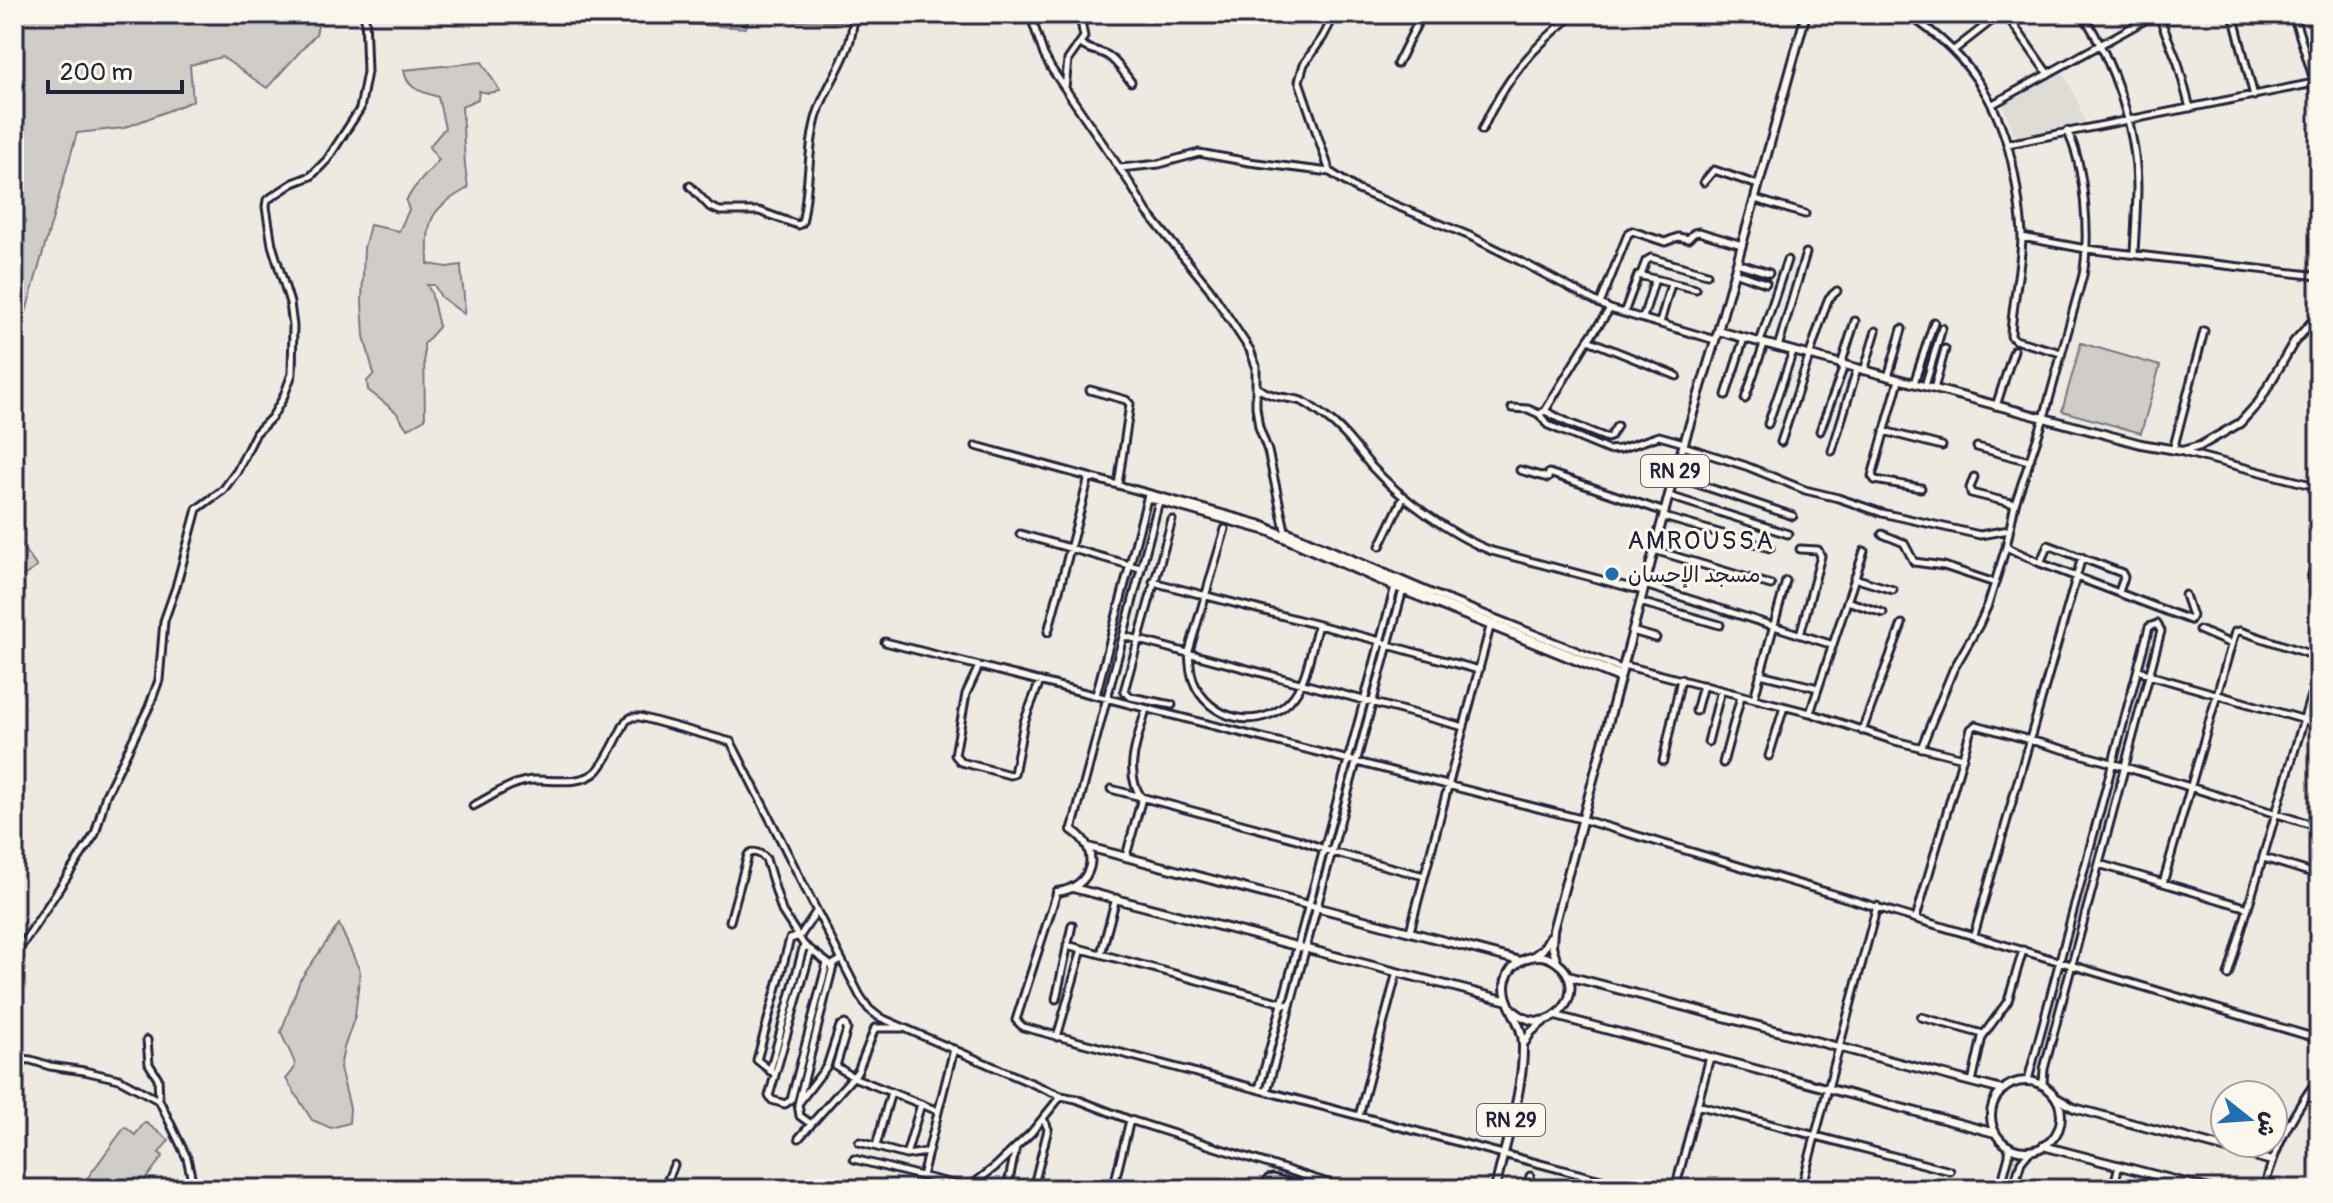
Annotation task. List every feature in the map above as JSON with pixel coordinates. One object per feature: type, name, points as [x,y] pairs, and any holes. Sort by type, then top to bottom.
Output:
[{"type":"main road","name":"RN 29","points":[[1557,962],[1552,946],[1553,930],[1581,819],[1674,476],[1718,331],[1806,14]]},
{"type":"main road","points":[[1718,331],[1996,406],[2182,451],[2200,446],[2240,423],[2259,402],[2294,342],[2319,314]]},
{"type":"main road","points":[[1057,892],[1073,888],[1088,872],[1088,847],[1072,830]]},
{"type":"main road","points":[[1088,847],[1520,961]]},
{"type":"main road","points":[[1073,888],[1508,1001],[1507,979],[1520,961],[1532,957],[1549,958],[1557,962],[1568,976],[1569,998],[1556,1016],[1531,1032],[1523,1049]]},
{"type":"main road","name":"RN 29","points":[[1532,957],[1543,949],[1553,930]]},
{"type":"main road","points":[[1568,976],[2002,1090]]},
{"type":"main road","name":"RN 29","points":[[1495,1189],[1519,1083],[1523,1049],[1521,1029],[1508,1001]]},
{"type":"main road","points":[[1513,1010],[1528,1020],[1546,1020]]},
{"type":"main road","points":[[1556,1016],[1995,1133],[2015,1149],[2030,1151],[2043,1146],[2056,1134],[2062,1116],[2057,1098]]},
{"type":"main road","points":[[1995,1133],[1991,1115],[2002,1090],[2028,1080],[2043,1084],[2057,1098],[2074,1108],[2272,1161]]},
{"type":"main road","points":[[2043,1146],[2209,1189]]},
{"type":"street","points":[[14,957],[95,834],[106,795],[149,707],[159,680],[164,621],[197,509],[223,490],[237,471],[256,433],[278,408],[292,374],[290,303],[272,245],[267,200],[293,183],[311,176],[327,160],[360,109],[367,72],[365,14]]},
{"type":"street","points":[[690,186],[710,207],[720,211],[759,211],[798,225],[802,223],[818,111],[852,37],[853,14]]},
{"type":"street","points":[[1030,14],[1044,55],[1065,89],[1147,212],[1209,288],[1244,338],[1256,366],[1259,427],[1268,451],[1285,530],[1621,672]]},
{"type":"street","points":[[1330,172],[1299,81],[1304,64],[1335,14]]},
{"type":"street","points":[[1397,64],[1422,14]]},
{"type":"street","points":[[1482,130],[1495,101],[1516,70],[1575,14]]},
{"type":"street","points":[[1907,14],[1954,50],[1983,86],[1993,104],[2008,144],[2022,237],[2011,336],[2061,353]]},
{"type":"street","points":[[1954,50],[2003,14],[2048,74]]},
{"type":"street","points":[[2083,14],[2101,45],[2128,121],[2137,183],[2134,254]]},
{"type":"street","points":[[1993,104],[2157,14],[2178,63],[2190,108]]},
{"type":"street","points":[[2233,14],[2254,96]]},
{"type":"street","points":[[2293,14],[2317,82],[2319,108]]},
{"type":"street","points":[[1065,89],[1068,60],[1084,37],[1080,16]]},
{"type":"street","points":[[1081,44],[1086,49],[1107,55],[1131,82]]},
{"type":"street","points":[[2008,144],[2317,82]]},
{"type":"street","points":[[1921,748],[1953,670],[1979,625],[1995,583],[2015,504],[2044,418],[2083,275],[2086,249],[2079,168],[2067,131]]},
{"type":"street","points":[[1120,168],[1159,164],[1199,153],[1330,172],[1358,190],[1470,236],[1610,309],[1715,340]]},
{"type":"street","points":[[1704,182],[1714,170],[1758,185]]},
{"type":"street","points":[[1755,199],[1805,214]]},
{"type":"street","points":[[1600,304],[1628,234],[1632,231],[1665,242],[1678,237],[1688,239],[1699,232],[1742,245]]},
{"type":"street","points":[[2022,237],[2086,249],[2319,276]]},
{"type":"street","points":[[1778,347],[1806,253]]},
{"type":"street","points":[[1624,313],[1636,276],[1641,274],[1649,258],[1707,274]]},
{"type":"street","points":[[1745,399],[1787,260]]},
{"type":"street","points":[[1737,263],[1769,273]]},
{"type":"street","points":[[1734,272],[1766,283]]},
{"type":"street","points":[[1641,274],[1696,289]]},
{"type":"street","points":[[1643,318],[1655,279]]},
{"type":"street","points":[[1660,323],[1671,284]]},
{"type":"street","points":[[1781,442],[1826,305],[1837,291]]},
{"type":"street","points":[[1542,412],[1610,309]]},
{"type":"street","points":[[1820,431],[1855,321]]},
{"type":"street","points":[[1914,383],[1934,322]]},
{"type":"street","points":[[1925,386],[1942,328]]},
{"type":"street","points":[[1888,377],[1902,329]]},
{"type":"street","points":[[1832,451],[1876,331]]},
{"type":"street","points":[[2173,450],[2204,331]]},
{"type":"street","points":[[1726,395],[1744,338]]},
{"type":"street","points":[[1588,340],[1677,376]]},
{"type":"street","points":[[1934,389],[1945,349]]},
{"type":"street","points":[[1996,406],[2014,350]]},
{"type":"street","points":[[1768,424],[1793,351]]},
{"type":"street","points":[[1899,380],[1872,476],[1875,480],[1921,488]]},
{"type":"street","points":[[1257,388],[1280,398],[1301,400],[1326,417],[1404,496],[1471,543],[1492,551],[1644,588],[1833,645]]},
{"type":"street","points":[[1090,390],[1126,400],[1130,406],[1118,485]]},
{"type":"street","points":[[1512,408],[1542,412],[1607,438],[1617,426]]},
{"type":"street","points":[[1542,412],[1548,425],[1608,450],[1659,436],[1805,490],[1882,513],[1980,535],[2009,530]]},
{"type":"street","points":[[1884,431],[1942,446]]},
{"type":"street","points":[[976,446],[1148,496],[1260,524],[1491,625],[1621,672],[1681,679],[1963,758]]},
{"type":"street","points":[[1977,447],[2029,461]]},
{"type":"street","points":[[2182,451],[2319,487]]},
{"type":"street","points":[[1520,470],[1548,478],[1549,473],[1770,548]]},
{"type":"street","points":[[1674,476],[1793,516]]},
{"type":"street","points":[[1048,632],[1089,477]]},
{"type":"street","points":[[1974,477],[1971,493],[2015,504]]},
{"type":"street","points":[[1096,695],[1148,496]]},
{"type":"street","points":[[1380,546],[1404,496]]},
{"type":"street","points":[[1669,496],[1788,534]]},
{"type":"street","points":[[1072,830],[1160,499]]},
{"type":"street","points":[[1172,520],[1124,691],[1126,695],[1172,705]]},
{"type":"street","points":[[1225,529],[1189,653],[1190,671],[1204,700],[1228,716],[1255,719],[1269,715],[1293,697],[1302,683],[1318,625]]},
{"type":"street","points":[[1020,534],[1140,568]]},
{"type":"street","points":[[1882,534],[1904,543],[1914,562],[1944,566],[1995,583]]},
{"type":"street","points":[[2040,563],[2048,545],[2082,557],[2122,573],[2124,577],[2119,592]]},
{"type":"street","points":[[2319,545],[2311,579],[2319,590]]},
{"type":"street","points":[[2006,547],[2190,620],[2192,616],[2185,595]]},
{"type":"street","points":[[1800,549],[1818,550],[1821,556],[1800,635]]},
{"type":"street","points":[[1654,550],[1771,585]]},
{"type":"street","points":[[1810,713],[1864,551]]},
{"type":"street","points":[[1974,935],[2082,557]]},
{"type":"street","points":[[1854,578],[1893,590]]},
{"type":"street","points":[[1754,698],[1786,581]]},
{"type":"street","points":[[1153,582],[1479,670]]},
{"type":"street","points":[[1259,1089],[1396,585]]},
{"type":"street","points":[[1267,1092],[1403,588]]},
{"type":"street","points":[[1847,601],[1883,613]]},
{"type":"street","points":[[1640,602],[1720,625]]},
{"type":"street","points":[[1862,731],[1902,624]]},
{"type":"street","points":[[2028,1080],[2149,627],[2157,624],[2161,631],[2044,1069],[2043,1084]]},
{"type":"street","points":[[1410,931],[1491,625]]},
{"type":"street","points":[[2199,630],[2231,644]]},
{"type":"street","points":[[1632,631],[1656,638]]},
{"type":"street","points":[[2163,883],[2235,632],[2319,657]]},
{"type":"street","points":[[1124,636],[1464,727]]},
{"type":"street","points":[[885,642],[1581,819],[2319,1039]]},
{"type":"street","points":[[979,666],[966,694],[955,755],[961,762],[1010,775],[1014,774],[1024,722],[1040,681]]},
{"type":"street","points":[[2228,975],[2319,668]]},
{"type":"street","points":[[2138,669],[2149,675],[2319,724]]},
{"type":"street","points":[[1760,674],[1818,688]]},
{"type":"street","points":[[1663,761],[1681,679]]},
{"type":"street","points":[[1696,711],[1703,685]]},
{"type":"street","points":[[1708,742],[1721,690]]},
{"type":"street","points":[[1723,763],[1741,696]]},
{"type":"street","points":[[1769,756],[1784,707]]},
{"type":"street","points":[[1126,856],[1142,798],[1133,784],[1131,769],[1146,709]]},
{"type":"street","points":[[473,806],[526,781],[588,777],[598,770],[626,721],[632,717],[731,742],[860,996],[879,1017],[1061,1096],[1347,1189]]},
{"type":"street","points":[[1916,918],[1971,729],[1976,725],[2319,827]]},
{"type":"street","points":[[1111,789],[1424,876]]},
{"type":"street","points":[[730,921],[748,855],[753,852],[763,855],[782,911],[804,945],[830,965]]},
{"type":"street","points":[[2264,858],[2319,875]]},
{"type":"street","points":[[2099,864],[2248,908]]},
{"type":"street","points":[[1057,892],[1016,1020],[1023,1027],[1635,1189]]},
{"type":"street","points":[[1101,954],[1116,898]]},
{"type":"street","points":[[1801,1189],[1877,906]]},
{"type":"street","points":[[773,1073],[757,1060],[790,939],[800,936],[817,911]]},
{"type":"street","points":[[1056,999],[1072,925]]},
{"type":"street","points":[[804,945],[773,1073],[769,1096],[772,1100],[788,1103],[791,1100],[830,965],[841,959]]},
{"type":"street","points":[[1067,945],[1290,1005]]},
{"type":"street","points":[[1057,1037],[1082,949]]},
{"type":"street","points":[[773,1073],[811,950]]},
{"type":"street","points":[[1972,1082],[1983,1034],[2008,1001],[2023,950]]},
{"type":"street","points":[[811,1124],[800,1116],[798,1104],[830,965]]},
{"type":"street","points":[[1359,1116],[1397,972]]},
{"type":"street","points":[[1921,1017],[1983,1034]]},
{"type":"street","points":[[798,1104],[827,1066],[842,1024],[847,1025],[847,1029],[835,1064],[853,1077],[938,1111]]},
{"type":"street","points":[[799,1138],[853,1077],[862,1063],[875,1028],[905,1028]]},
{"type":"street","points":[[147,1040],[149,1064],[158,1078],[159,1100],[187,1158],[194,1189]]},
{"type":"street","points":[[922,1176],[954,1049]]},
{"type":"street","points":[[1675,1189],[1710,1057]]},
{"type":"street","points":[[14,1059],[119,1079],[159,1100]]},
{"type":"street","points":[[2264,1189],[2285,1128],[2319,1077]]},
{"type":"street","points":[[876,1146],[891,1092]]},
{"type":"street","points":[[854,1159],[968,1189],[1016,1147],[1061,1096]]},
{"type":"street","points":[[906,1155],[921,1104]]},
{"type":"street","points":[[1697,1105],[1950,1171]]},
{"type":"street","points":[[1033,1189],[1048,1129],[1043,1118]]},
{"type":"street","points":[[1113,1189],[1130,1120]]},
{"type":"street","points":[[859,1142],[906,1155],[928,1152]]},
{"type":"street","points":[[2000,1189],[2009,1146]]},
{"type":"street","points":[[1007,1189],[1016,1147]]},
{"type":"street","points":[[2013,1189],[2021,1162],[2030,1151]]},
{"type":"street","points":[[664,1189],[674,1165]]},
{"type":"street","points":[[2113,1189],[2119,1165]]},
{"type":"street","points":[[1526,1189],[1530,1176]]},
{"type":"street","points":[[1263,1189],[1268,1179],[1273,1178],[1313,1189]]},
{"type":"street","points":[[1590,1189],[1593,1178]]},
{"type":"street","points":[[1599,1189],[1602,1180]]},
{"type":"shaded area","points":[[14,14],[321,14],[316,34],[267,88],[222,57],[190,65],[193,101],[124,128],[77,133],[14,354]]},
{"type":"shaded area","points":[[687,14],[845,14],[845,18],[841,22],[794,21],[749,15],[746,28],[686,24]]},
{"type":"shaded area","points":[[482,62],[500,91],[479,91],[478,99],[462,106],[468,188],[438,210],[428,236],[428,264],[447,267],[461,265],[464,314],[441,297],[434,285],[427,285],[439,327],[424,344],[425,419],[407,429],[396,412],[368,390],[367,381],[374,374],[364,336],[364,248],[370,225],[399,231],[409,210],[406,201],[439,160],[429,147],[445,128],[438,97],[412,86],[404,70]]},
{"type":"shaded area","points":[[2063,72],[2085,125],[2017,139],[2001,102]]},
{"type":"shaded area","points":[[2081,343],[2160,366],[2141,433],[2062,411]]},
{"type":"shaded area","points":[[14,536],[37,567],[14,582]]},
{"type":"shaded area","points":[[339,924],[360,971],[355,1016],[340,1068],[350,1108],[349,1123],[331,1128],[312,1120],[286,1079],[294,1070],[295,1063],[281,1032],[300,980]]},
{"type":"shaded area","points":[[145,1122],[169,1140],[159,1153],[163,1156],[138,1189],[89,1189],[83,1184],[125,1127],[135,1135]]},
{"type":"place","name":"مسجد الإحسان","points":[[1612,574]]},
{"type":"district","name":"AMROUSSA","points":[[1701,540]]}]
